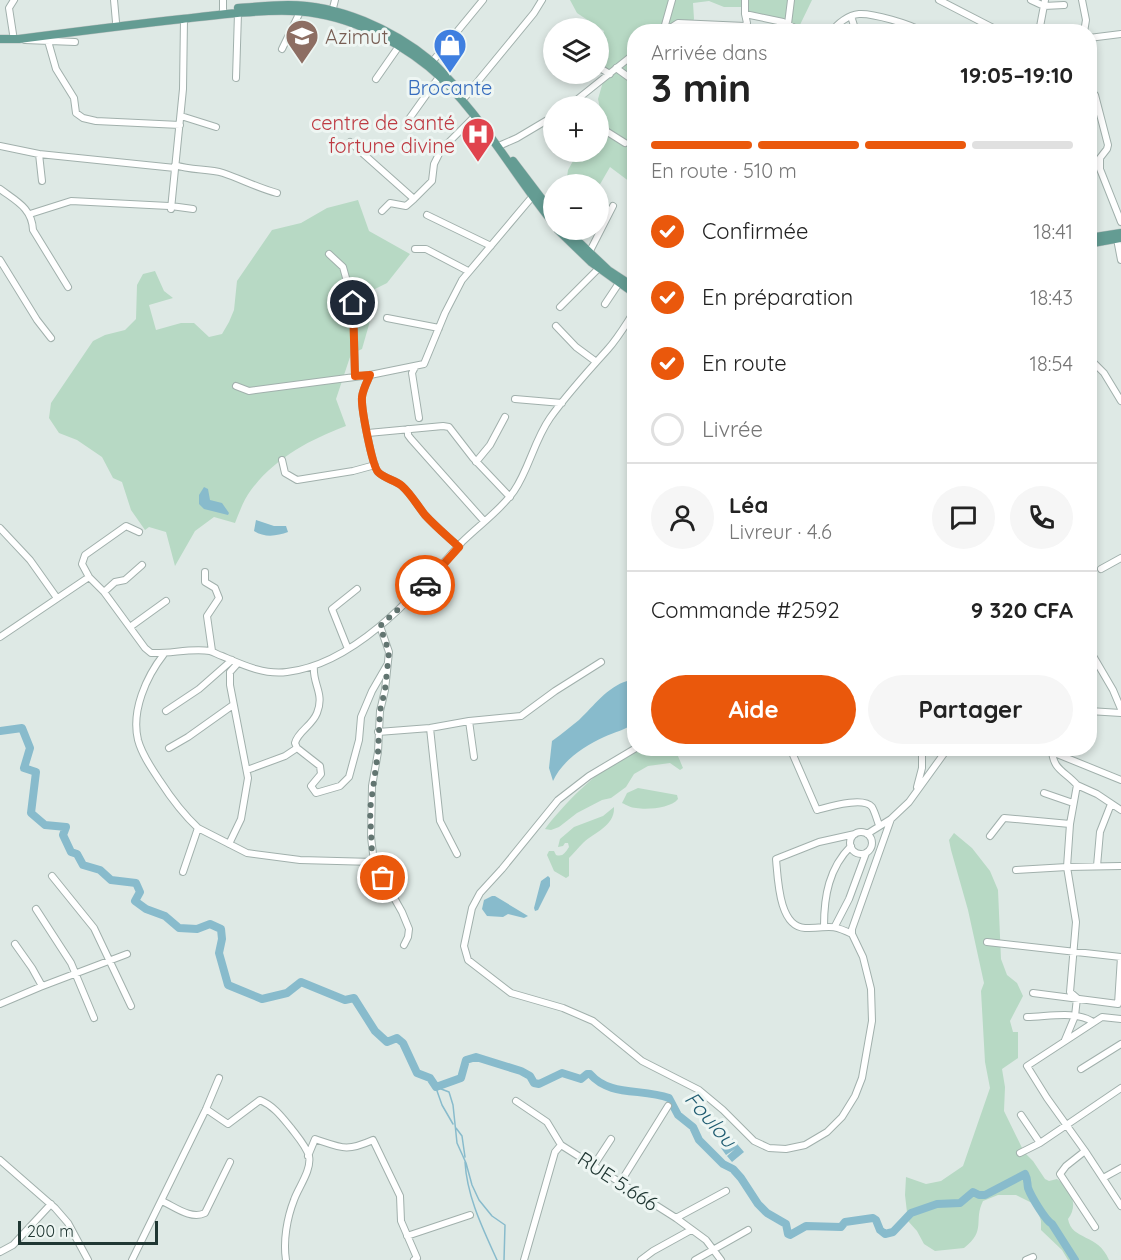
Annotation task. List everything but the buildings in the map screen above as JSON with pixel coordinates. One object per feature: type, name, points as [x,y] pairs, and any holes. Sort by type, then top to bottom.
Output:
[{"type":"main road","points":[[0,39],[116,22],[290,5],[332,12],[363,21],[402,40],[432,62],[465,97],[543,200]]},
{"type":"main road","points":[[0,34],[16,36],[238,13],[300,12],[360,26],[399,46],[439,77],[462,101],[543,210]]},
{"type":"main road","points":[[1097,238],[1120,237]]},
{"type":"main road","points":[[1097,242],[1120,237]]},
{"type":"main road","points":[[570,240],[627,288]]},
{"type":"main road","points":[[576,240],[600,266],[627,283]]},
{"type":"street","points":[[14,0],[9,8],[16,36],[75,42]]},
{"type":"street","points":[[114,0],[116,22]]},
{"type":"street","points":[[223,0],[223,10]]},
{"type":"street","points":[[332,12],[335,0]]},
{"type":"street","points":[[432,62],[483,0]]},
{"type":"street","points":[[465,97],[534,13],[542,0]]},
{"type":"street","points":[[665,24],[672,0]]},
{"type":"street","points":[[745,0],[746,24]]},
{"type":"street","points":[[745,14],[788,24],[791,0]]},
{"type":"street","points":[[939,0],[985,24]]},
{"type":"street","points":[[1031,0],[1064,5]]},
{"type":"street","points":[[1082,0],[1085,24]]},
{"type":"street","points":[[1041,24],[1045,3]]},
{"type":"street","points":[[282,49],[300,12]]},
{"type":"street","points":[[236,78],[238,13]]},
{"type":"street","points":[[842,24],[851,16],[861,14],[907,24]]},
{"type":"street","points":[[851,16],[854,24]]},
{"type":"street","points":[[170,207],[181,116],[184,19]]},
{"type":"street","points":[[676,24],[700,24]]},
{"type":"street","points":[[1097,37],[1121,34]]},
{"type":"street","points":[[48,41],[56,69],[62,82],[72,94],[76,113],[82,118],[96,121],[180,125]]},
{"type":"street","points":[[376,79],[399,46]]},
{"type":"street","points":[[582,96],[627,59]]},
{"type":"street","points":[[616,68],[627,76]]},
{"type":"street","points":[[409,119],[439,77]]},
{"type":"street","points":[[1097,103],[1108,145],[1100,158],[1100,170],[1121,222]]},
{"type":"street","points":[[181,116],[216,127]]},
{"type":"street","points":[[382,211],[390,202],[406,206],[432,181],[434,164],[441,150],[474,117]]},
{"type":"street","points":[[501,145],[543,122]]},
{"type":"street","points":[[609,133],[625,143]]},
{"type":"street","points":[[350,142],[414,199]]},
{"type":"street","points":[[0,146],[39,154],[221,172],[277,193]]},
{"type":"street","points":[[39,154],[42,181]]},
{"type":"street","points":[[0,189],[25,206],[30,214],[33,230],[68,287]]},
{"type":"street","points":[[236,386],[249,391],[370,375],[424,364],[456,289],[468,271],[481,259],[532,197]]},
{"type":"street","points":[[30,214],[70,201],[193,209]]},
{"type":"street","points":[[589,253],[613,206]]},
{"type":"street","points":[[427,215],[491,246]]},
{"type":"street","points":[[1120,237],[1121,260]]},
{"type":"street","points":[[415,249],[426,249],[468,271]]},
{"type":"street","points":[[329,254],[344,267],[353,303],[355,376]]},
{"type":"street","points":[[0,260],[51,338]]},
{"type":"street","points":[[560,307],[600,266]]},
{"type":"street","points":[[605,304],[619,283]]},
{"type":"street","points":[[387,318],[439,328]]},
{"type":"street","points":[[139,532],[126,526],[85,555],[82,564],[89,577],[104,592],[148,651],[164,654],[173,651],[212,651],[251,668],[275,673],[314,666],[348,649],[380,626],[425,584],[510,496],[516,489],[540,435],[627,322]]},
{"type":"street","points":[[556,326],[576,347],[595,361]]},
{"type":"street","points":[[415,367],[412,373],[419,418]]},
{"type":"street","points":[[1097,368],[1104,373],[1121,401]]},
{"type":"street","points":[[370,375],[362,394],[368,446],[373,453],[378,472],[401,485],[434,524],[459,547]]},
{"type":"street","points":[[515,399],[562,404]]},
{"type":"street","points":[[476,462],[490,445],[505,417]]},
{"type":"street","points":[[368,433],[448,427],[476,462],[510,496]]},
{"type":"street","points":[[408,429],[411,439],[484,521]]},
{"type":"street","points":[[282,460],[285,473],[297,480],[375,465]]},
{"type":"street","points":[[0,528],[30,560],[57,598]]},
{"type":"street","points":[[1101,569],[1121,558]]},
{"type":"street","points":[[104,592],[115,582],[125,580],[142,566]]},
{"type":"street","points":[[205,572],[205,582],[215,588],[219,598],[207,616],[212,651]]},
{"type":"street","points":[[0,637],[89,577]]},
{"type":"street","points":[[348,649],[332,609],[357,589]]},
{"type":"street","points":[[130,627],[166,602]]},
{"type":"street","points":[[380,626],[389,652],[380,711],[378,752],[370,810],[371,837],[374,862],[409,929],[404,945]]},
{"type":"street","points":[[164,654],[147,680],[140,704],[136,723],[139,742],[146,759],[169,795],[198,828],[248,853],[300,860],[374,862]]},
{"type":"street","points":[[229,844],[242,819],[247,770],[233,705],[230,672],[235,662]]},
{"type":"street","points":[[165,711],[235,662]]},
{"type":"street","points":[[314,666],[314,677],[320,692],[320,705],[314,720],[295,740],[297,748],[320,766],[321,774],[311,786],[314,792],[322,793],[346,782],[357,747],[361,717],[388,662]]},
{"type":"street","points":[[378,732],[430,728],[469,721],[521,716],[601,662]]},
{"type":"street","points":[[1097,663],[1113,690],[1121,711],[1097,711]]},
{"type":"street","points":[[169,748],[233,705]]},
{"type":"street","points":[[469,721],[474,757]]},
{"type":"street","points":[[430,728],[440,821],[457,854]]},
{"type":"street","points":[[247,770],[285,756],[297,748]]},
{"type":"street","points":[[627,753],[589,776],[558,800],[480,893],[472,908],[464,946],[468,960],[511,993],[563,1008],[593,1022],[642,1061],[699,1090],[754,1141],[769,1148],[786,1149],[804,1145],[827,1132],[842,1117],[855,1096],[862,1078],[872,1021],[871,989],[863,957],[852,934],[835,926],[806,928],[795,926],[789,920],[780,892],[776,859],[819,842],[859,832],[867,834],[872,844],[835,926]]},
{"type":"street","points":[[793,756],[817,810],[840,804],[865,803],[872,808],[879,825]]},
{"type":"street","points":[[915,793],[922,768],[922,756]]},
{"type":"street","points":[[867,834],[891,819],[909,802],[942,756]]},
{"type":"street","points":[[1052,756],[1058,768],[1077,784],[1121,810]]},
{"type":"street","points":[[1066,756],[1121,780]]},
{"type":"street","points":[[1077,784],[1070,824],[1068,867],[1076,912],[1070,992],[1077,998]]},
{"type":"street","points":[[1044,793],[1073,803]]},
{"type":"street","points":[[1097,866],[1100,832],[1111,804]]},
{"type":"street","points":[[990,836],[1005,818],[1070,824]]},
{"type":"street","points":[[852,934],[891,819]]},
{"type":"street","points":[[183,872],[198,828]]},
{"type":"street","points":[[855,834],[851,839],[851,846],[856,853],[866,854]]},
{"type":"street","points":[[824,926],[824,907],[831,876],[839,859],[851,846]]},
{"type":"street","points":[[1016,870],[1121,866]]},
{"type":"street","points":[[52,876],[94,928],[131,1006]]},
{"type":"street","points":[[36,909],[67,956],[94,1018]]},
{"type":"street","points":[[987,942],[1121,957],[1118,1004],[1034,993]]},
{"type":"street","points":[[15,944],[33,968],[42,986]]},
{"type":"street","points":[[0,1004],[128,954]]},
{"type":"street","points":[[1065,1041],[1075,1016],[1077,998]]},
{"type":"street","points":[[1027,1017],[1075,1016],[1088,1018],[1094,1022]]},
{"type":"street","points":[[1121,1019],[1102,1017],[1028,1066],[1047,1098],[1121,1206]]},
{"type":"street","points":[[1081,1069],[1121,1044]]},
{"type":"street","points":[[132,1260],[206,1110],[219,1078]]},
{"type":"street","points":[[1020,1153],[1040,1143],[1121,1088]]},
{"type":"street","points":[[206,1110],[228,1124],[260,1100],[265,1102],[272,1106],[297,1135],[308,1155]]},
{"type":"street","name":"RUE 5.666","points":[[516,1101],[547,1122],[561,1145],[676,1218],[706,1240],[721,1260]]},
{"type":"street","points":[[620,1183],[668,1107]]},
{"type":"street","points":[[1022,1115],[1040,1143]]},
{"type":"street","points":[[286,1260],[285,1240],[290,1211],[308,1168],[308,1155],[315,1139],[342,1148],[355,1148],[373,1140],[400,1196],[401,1221],[417,1258],[414,1260]]},
{"type":"street","points":[[594,1165],[610,1139]]},
{"type":"street","points":[[524,1260],[555,1152],[561,1145]]},
{"type":"street","points":[[1085,1152],[1066,1166],[1060,1174],[1095,1227]]},
{"type":"street","points":[[0,1160],[51,1204],[68,1223],[88,1260]]},
{"type":"street","points":[[162,1201],[191,1215],[199,1216],[205,1213],[230,1162]]},
{"type":"street","points":[[1102,1178],[1121,1168]]},
{"type":"street","points":[[676,1218],[726,1191]]},
{"type":"street","points":[[0,1252],[13,1245],[51,1204]]},
{"type":"street","points":[[407,1236],[470,1215]]},
{"type":"street","points":[[641,1260],[652,1251],[691,1230]]},
{"type":"street","points":[[695,1260],[748,1230]]},
{"type":"street","points":[[1026,1260],[1033,1257]]},
{"type":"green space","points":[[570,0],[812,0],[800,24],[790,24],[785,19],[753,18],[741,7],[724,7],[709,1],[693,3],[694,19],[692,24],[627,24],[627,180],[610,167],[606,174],[567,174],[572,162],[609,162],[609,96],[599,96],[602,84],[609,84],[609,18],[584,18],[577,13]]},
{"type":"green space","points":[[358,200],[369,231],[410,254],[387,283],[373,290],[365,305],[370,321],[362,349],[351,354],[336,399],[346,426],[306,444],[271,468],[251,490],[235,523],[214,517],[195,531],[175,566],[166,532],[149,527],[145,530],[131,510],[122,482],[113,478],[102,457],[77,440],[59,433],[49,418],[51,403],[93,341],[125,330],[136,319],[137,285],[143,274],[155,271],[164,291],[173,298],[149,305],[156,330],[181,323],[194,323],[209,337],[222,334],[234,310],[237,281],[272,230],[301,223],[327,208]]},
{"type":"green space","points":[[624,756],[678,756],[683,768],[680,770],[670,763],[648,766],[634,774],[626,787],[611,798],[602,800],[577,813],[559,827],[551,830],[545,829],[586,784]]},
{"type":"green space","points":[[638,788],[677,795],[678,799],[665,806],[641,809],[622,803],[627,793]]},
{"type":"green space","points":[[614,807],[608,824],[583,843],[569,858],[569,876],[566,878],[554,871],[547,855],[549,851],[560,855],[565,853],[569,847],[568,843],[565,843],[558,847],[560,839],[574,827],[603,816]]},
{"type":"green space","points":[[954,833],[972,848],[990,871],[998,890],[1001,959],[1007,975],[1017,983],[1023,996],[1010,1021],[1013,1032],[1018,1032],[1018,1058],[1002,1069],[1005,1087],[1004,1111],[1024,1152],[1045,1179],[1049,1181],[1057,1179],[1070,1192],[1073,1208],[1068,1219],[1070,1226],[1080,1235],[1099,1245],[1109,1260],[1068,1260],[1062,1250],[1041,1230],[1036,1205],[1016,1195],[998,1195],[983,1201],[975,1236],[964,1248],[935,1251],[924,1244],[908,1221],[905,1195],[906,1177],[926,1184],[941,1181],[963,1166],[990,1088],[985,1062],[981,991],[984,983],[968,910],[949,840]]},
{"type":"water","points":[[204,487],[208,489],[210,500],[222,503],[228,515],[204,509],[199,504],[199,495]]},
{"type":"water","points":[[256,520],[274,526],[286,526],[288,532],[280,535],[262,535],[254,531]]},
{"type":"water","points":[[627,681],[627,728],[581,750],[562,767],[553,781],[549,768],[552,741],[579,720],[607,692]]},
{"type":"water","points":[[548,876],[550,886],[538,910],[535,911],[541,881]]},
{"type":"water","points":[[492,896],[528,916],[524,918],[508,914],[503,917],[487,916],[482,909],[484,900]]},
{"type":"water","points":[[732,1138],[744,1152],[732,1162],[727,1156],[735,1149],[726,1155],[721,1148]]},
{"type":"waterway","name":"Foulou","points":[[0,731],[22,728],[30,748],[24,768],[36,772],[31,813],[45,825],[66,827],[63,835],[71,852],[77,854],[83,865],[100,870],[111,880],[136,883],[140,892],[135,901],[146,909],[165,916],[179,928],[197,929],[210,924],[221,929],[222,939],[219,953],[228,985],[262,999],[287,993],[301,982],[345,1000],[354,998],[375,1031],[387,1042],[397,1038],[403,1043],[417,1073],[430,1078],[436,1087],[461,1078],[466,1060],[476,1057],[521,1071],[530,1076],[534,1083],[539,1084],[562,1073],[581,1079],[590,1074],[607,1086],[669,1098],[678,1115],[693,1127],[699,1140],[723,1164],[733,1169],[767,1213],[786,1224],[790,1235],[806,1226],[841,1227],[845,1222],[873,1218],[885,1234],[893,1232],[911,1213],[937,1204],[960,1203],[973,1192],[985,1195],[1025,1174],[1028,1188],[1035,1202],[1075,1260]]},
{"type":"waterway","points":[[436,1087],[449,1092],[453,1105],[457,1143],[479,1200],[492,1216],[505,1225],[504,1260]]},
{"type":"waterway","points":[[436,1088],[442,1105],[453,1124]]},
{"type":"waterway","points":[[456,1128],[462,1136],[465,1157]]},
{"type":"waterway","points":[[465,1162],[472,1200],[497,1260]]},
{"type":"way so far","points":[[383,878],[372,853],[370,810],[378,752],[378,725],[389,652],[380,626],[425,585]]},
{"type":"place","name":"Azimut","points":[[302,65]]},
{"type":"place","name":"Brocante","points":[[450,74]]},
{"type":"place","name":"centre de santé fortune divine","points":[[478,163]]},
{"type":"route","points":[[353,303],[355,376],[370,375],[362,394],[362,404],[368,433],[368,446],[373,453],[375,467],[378,472],[401,485],[434,524],[459,547],[425,585]]}]
